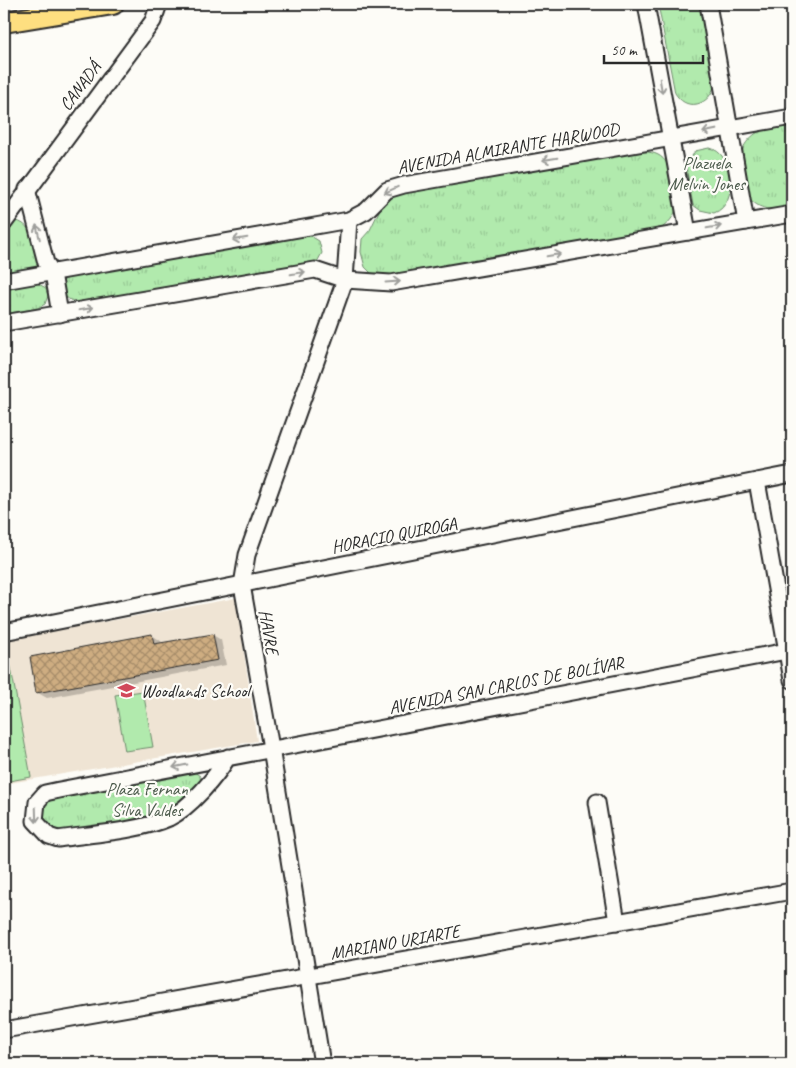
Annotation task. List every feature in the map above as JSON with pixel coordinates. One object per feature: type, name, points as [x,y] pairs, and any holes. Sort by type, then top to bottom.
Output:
[{"type":"main road","points":[[4,22],[113,4]]},
{"type":"street","name":"CANADÁ","points":[[4,223],[27,189],[152,21],[159,4]]},
{"type":"street","points":[[646,4],[688,232]]},
{"type":"street","points":[[708,4],[746,222]]},
{"type":"street","name":"AVENIDA ALMIRANTE HARWOOD","points":[[4,281],[349,220],[366,211],[387,190],[404,185],[792,117]]},
{"type":"street","points":[[27,189],[46,263],[53,273],[60,314]]},
{"type":"street","points":[[4,323],[315,270],[345,280],[392,283],[792,214]]},
{"type":"street","name":"HAVRE","points":[[322,1064],[271,748],[242,585],[247,555],[345,280],[349,220]]},
{"type":"street","name":"HORACIO QUIROGA","points":[[4,632],[792,474]]},
{"type":"street","points":[[757,481],[790,651],[792,680]]},
{"type":"street","name":"AVENIDA SAN CARLOS DE BOLÍVAR","points":[[228,757],[218,774],[182,809],[170,817],[153,824],[58,839],[49,836],[36,822],[37,802],[45,793],[271,748],[790,651]]},
{"type":"street","points":[[597,802],[617,922]]},
{"type":"street","name":"MARIANO URIARTE","points":[[4,1030],[792,891]]},
{"type":"shaded area","name":"Woodlands School","points":[[236,598],[257,741],[4,784],[4,640]]},
{"type":"green space","points":[[658,4],[702,4],[712,57],[714,85],[711,94],[700,103],[687,104],[675,93]]},
{"type":"green space","points":[[792,126],[792,207],[766,209],[757,205],[750,197],[743,167],[743,149],[750,139],[759,132]]},
{"type":"green space","name":"Plazuela Melvin Jones","points":[[709,148],[717,151],[724,158],[730,178],[728,199],[722,208],[714,213],[700,210],[693,205],[686,167],[695,151]]},
{"type":"green space","points":[[647,152],[661,156],[671,173],[676,209],[670,220],[659,230],[400,276],[376,276],[365,267],[361,252],[362,239],[370,230],[381,207],[387,200],[398,194]]},
{"type":"green space","points":[[16,221],[27,227],[33,239],[40,266],[39,268],[4,275],[4,234]]},
{"type":"green space","points":[[309,235],[319,241],[322,253],[317,262],[77,302],[66,297],[62,291],[64,280],[73,275]]},
{"type":"green space","points":[[35,282],[46,288],[48,296],[45,304],[38,308],[4,314],[4,287]]},
{"type":"green space","points":[[4,652],[8,652],[31,777],[4,782]]},
{"type":"green space","points":[[143,691],[153,747],[125,751],[115,695]]},
{"type":"green space","name":"Plaza Fernan Silva Valdes","points":[[193,771],[200,776],[201,784],[188,797],[160,816],[58,836],[44,830],[40,807],[47,799]]},
{"type":"building","points":[[152,634],[154,644],[213,634],[218,660],[36,693],[30,657]]},
{"type":"place","name":"Woodlands School","points":[[127,691]]}]
